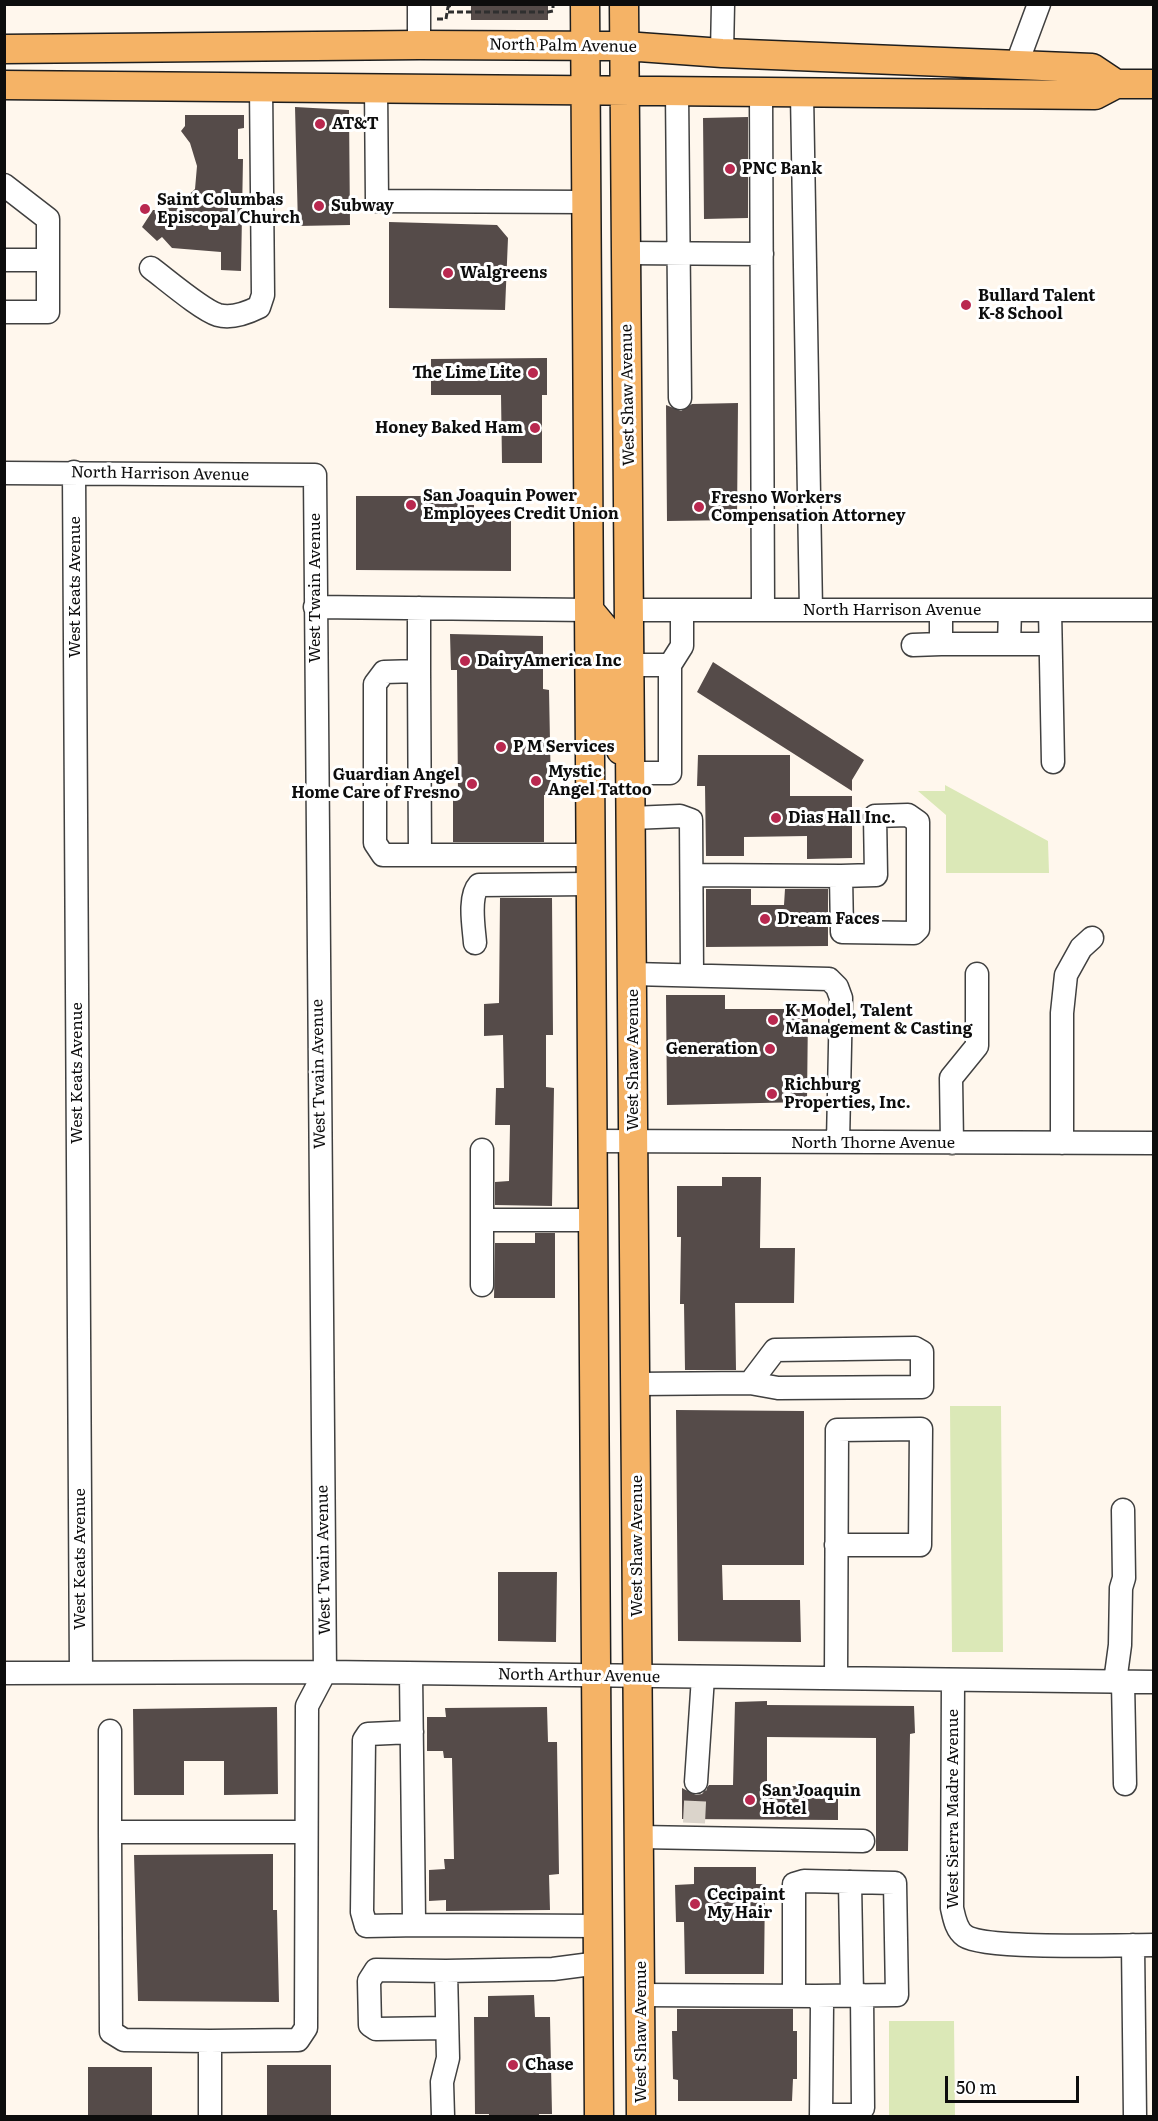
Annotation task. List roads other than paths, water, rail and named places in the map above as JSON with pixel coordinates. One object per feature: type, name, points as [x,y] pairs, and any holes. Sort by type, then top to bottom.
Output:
[{"type":"main road","points":[[585,4],[599,2116]]},
{"type":"main road","name":"West Shaw Avenue","points":[[624,4],[641,2116]]},
{"type":"main road","name":"North Palm Avenue","points":[[4,49],[419,45],[625,46],[722,53],[1092,68],[1116,84]]},
{"type":"main road","points":[[4,85],[1095,95],[1116,84],[1154,84]]},
{"type":"main road","points":[[587,506],[607,521],[608,594],[612,602],[620,608],[630,610]]},
{"type":"main road","points":[[589,610],[608,633],[610,709],[632,780]]},
{"type":"street","points":[[722,53],[723,4]]},
{"type":"street","points":[[1016,66],[1039,4]]},
{"type":"street","points":[[419,45],[427,12]]},
{"type":"street","points":[[151,268],[217,315],[245,314],[259,307],[263,295],[261,86]]},
{"type":"street","points":[[376,87],[377,201],[586,202]]},
{"type":"street","points":[[677,92],[680,398]]},
{"type":"street","points":[[761,93],[763,610]]},
{"type":"street","points":[[802,94],[811,610]]},
{"type":"street","points":[[4,184],[48,219],[48,312],[4,312]]},
{"type":"street","points":[[627,253],[762,254]]},
{"type":"street","points":[[4,260],[48,260]]},
{"type":"street","name":"North Harrison Avenue","points":[[4,472],[315,476]]},
{"type":"street","name":"West Keats Avenue","points":[[74,472],[81,1673]]},
{"type":"street","name":"West Twain Avenue","points":[[315,476],[325,1672]]},
{"type":"street","points":[[315,607],[589,610]]},
{"type":"street","points":[[419,609],[420,855]]},
{"type":"street","name":"North Harrison Avenue","points":[[630,610],[1154,610]]},
{"type":"street","points":[[632,780],[670,773],[670,665],[682,646],[682,610]]},
{"type":"street","points":[[941,610],[942,644]]},
{"type":"street","points":[[1009,644],[1010,610]]},
{"type":"street","points":[[1050,610],[1053,762]]},
{"type":"street","points":[[913,645],[1040,644]]},
{"type":"street","points":[[631,665],[670,665]]},
{"type":"street","points":[[419,671],[384,672],[375,684],[375,843],[383,855],[590,855]]},
{"type":"street","points":[[692,875],[876,875],[875,816],[908,815],[918,822],[918,929],[914,933],[842,932],[842,876]]},
{"type":"street","points":[[632,818],[681,816],[691,820],[692,974]]},
{"type":"street","points":[[474,943],[474,900],[475,890],[479,885],[590,884]]},
{"type":"street","points":[[1062,1143],[1062,1014],[1066,975],[1081,948],[1092,938]]},
{"type":"street","points":[[633,974],[829,978],[837,987],[841,999],[838,1142]]},
{"type":"street","points":[[952,1143],[951,1078],[977,1046],[977,974]]},
{"type":"street","name":"North Thorne Avenue","points":[[592,1141],[1154,1143]]},
{"type":"street","points":[[482,1150],[482,1286]]},
{"type":"street","points":[[483,1220],[593,1220]]},
{"type":"street","points":[[636,1384],[750,1383],[778,1388],[922,1387],[922,1352],[915,1348],[775,1350],[750,1383]]},
{"type":"street","points":[[836,1545],[920,1545],[921,1429],[837,1430],[836,1545],[836,1676]]},
{"type":"street","points":[[1123,1510],[1124,1578],[1121,1588],[1119,1682],[1125,1784]]},
{"type":"street","points":[[110,1731],[111,2032],[124,2040],[298,2040],[306,2028],[307,1706],[325,1672]]},
{"type":"street","name":"North Arthur Avenue","points":[[4,1673],[325,1672],[638,1677],[836,1676],[1154,1682]]},
{"type":"street","points":[[411,1674],[414,1920],[419,1925]]},
{"type":"street","points":[[696,1782],[703,1677]]},
{"type":"street","name":"West Sierra Madre Avenue","points":[[953,1680],[952,1908],[955,1923],[964,1936],[992,1943],[1143,1945]]},
{"type":"street","points":[[412,1732],[368,1734],[364,1740],[362,1912],[366,1926],[599,1926]]},
{"type":"street","points":[[640,1837],[694,1830],[863,1841]]},
{"type":"street","points":[[110,1832],[306,1832]]},
{"type":"street","points":[[641,1995],[805,1996],[897,1995],[895,1883],[804,1881],[794,1884],[805,1996]]},
{"type":"street","points":[[805,1996],[822,2005],[821,2116],[857,2115],[863,2108],[850,1882]]},
{"type":"street","points":[[1135,2116],[1143,1945]]},
{"type":"street","points":[[447,2028],[376,2029],[370,2025],[369,1982],[376,1970],[553,1969],[599,1963]]},
{"type":"street","points":[[443,2116],[442,2082],[448,2058],[446,1971]]},
{"type":"street","points":[[210,2041],[210,2116]]},
{"type":"tunnel","points":[[694,1823],[696,1782]]},
{"type":"place","name":"AT&T","points":[[320,124]]},
{"type":"place","name":"PNC Bank","points":[[730,169]]},
{"type":"place","name":"Subway","points":[[319,206]]},
{"type":"place","name":"Saint Columbas Episcopal Church","points":[[145,209]]},
{"type":"place","name":"Walgreens","points":[[448,273]]},
{"type":"place","name":"Bullard Talent K-8 School","points":[[966,305]]},
{"type":"place","name":"The Lime Lite","points":[[533,373]]},
{"type":"place","name":"Honey Baked Ham","points":[[535,428]]},
{"type":"place","name":"San Joaquin Power Employees Credit Union","points":[[411,505]]},
{"type":"place","name":"Fresno Workers Compensation Attorney","points":[[699,507]]},
{"type":"place","name":"DairyAmerica Inc","points":[[465,661]]},
{"type":"place","name":"P M Services","points":[[501,747]]},
{"type":"place","name":"Mystic Angel Tattoo","points":[[536,781]]},
{"type":"place","name":"Guardian Angel Home Care of Fresno","points":[[472,784]]},
{"type":"place","name":"Dias Hall Inc.","points":[[776,818]]},
{"type":"place","name":"Dream Faces","points":[[765,919]]},
{"type":"place","name":"K Model, Talent Management & Casting","points":[[773,1020]]},
{"type":"place","name":"Generation","points":[[770,1049]]},
{"type":"place","name":"Richburg Properties, Inc.","points":[[772,1094]]},
{"type":"place","name":"San Joaquin Hotel","points":[[750,1800]]},
{"type":"place","name":"Cecipaint My Hair","points":[[695,1904]]},
{"type":"place","name":"Chase","points":[[513,2065]]}]
